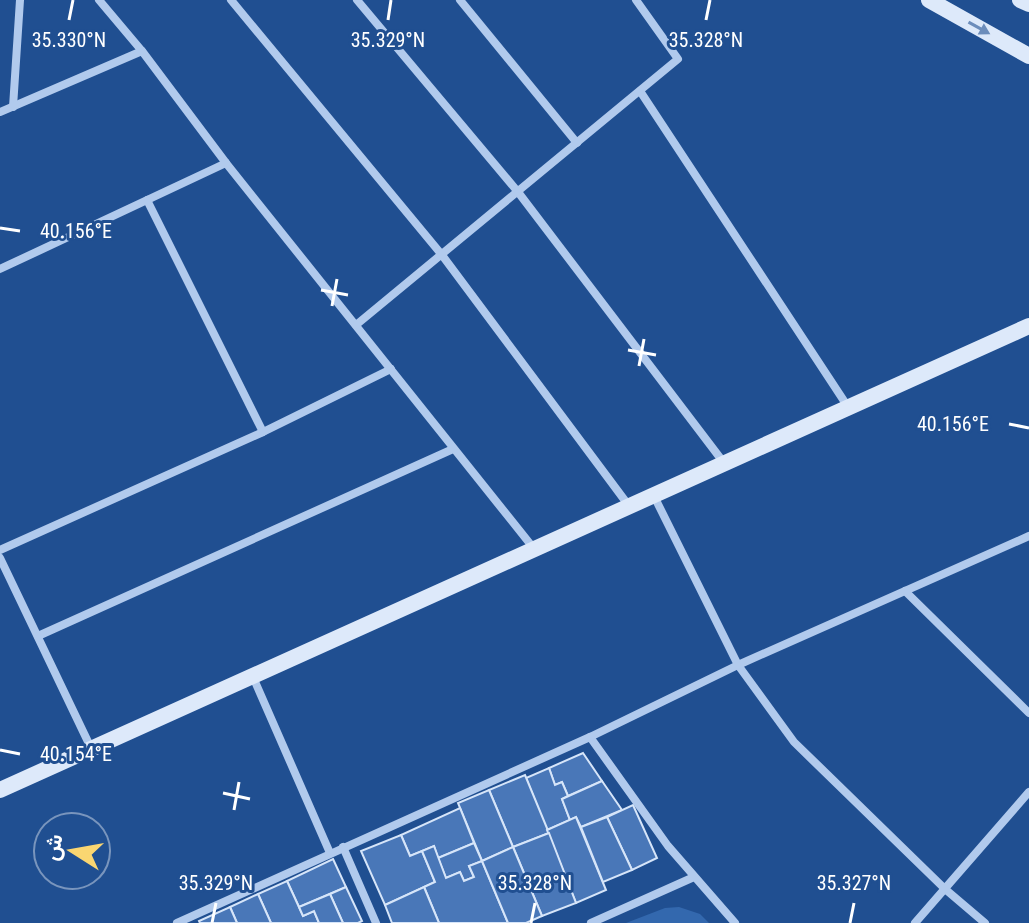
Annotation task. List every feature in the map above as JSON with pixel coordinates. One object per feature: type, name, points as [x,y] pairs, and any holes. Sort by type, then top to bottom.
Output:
[{"type":"main road","points":[[929,0],[1029,56]]},
{"type":"main road","points":[[1020,0],[1029,4]]},
{"type":"main road","points":[[0,790],[1029,326]]},
{"type":"street","points":[[13,107],[20,0]]},
{"type":"street","points":[[99,0],[535,551]]},
{"type":"street","points":[[231,0],[442,255],[629,506]]},
{"type":"street","points":[[357,0],[518,192],[725,463]]},
{"type":"street","points":[[460,0],[577,143]]},
{"type":"street","points":[[356,325],[678,59],[636,0]]},
{"type":"street","points":[[0,112],[142,51]]},
{"type":"street","points":[[640,91],[848,407]]},
{"type":"street","points":[[0,269],[226,163]]},
{"type":"street","points":[[147,200],[263,432]]},
{"type":"street","points":[[0,550],[263,432],[391,369]]},
{"type":"street","points":[[38,636],[453,449]]},
{"type":"street","points":[[653,495],[738,665],[794,742],[945,889],[985,923]]},
{"type":"street","points":[[177,923],[590,737],[738,665],[1029,536]]},
{"type":"street","points":[[0,558],[92,749]]},
{"type":"street","points":[[905,591],[1029,713]]},
{"type":"street","points":[[253,677],[330,853]]},
{"type":"street","points":[[590,737],[694,877],[735,923]]},
{"type":"street","points":[[915,923],[1029,792]]},
{"type":"street","points":[[343,847],[376,923]]},
{"type":"street","points":[[591,923],[694,877]]},
{"type":"shaded area","points":[[679,907],[700,914],[709,923],[626,923],[665,908]]},
{"type":"building","points":[[583,753],[602,781],[568,796],[562,782],[555,785],[549,768]]},
{"type":"building","points":[[549,768],[555,785],[562,782],[568,796],[562,799],[570,820],[547,830],[526,778]]},
{"type":"building","points":[[525,775],[549,833],[513,847],[489,790]]},
{"type":"building","points":[[602,781],[622,810],[581,827],[576,817],[570,820],[562,799]]},
{"type":"building","points":[[489,790],[513,847],[482,861],[458,803]]},
{"type":"building","points":[[633,805],[657,858],[632,870],[607,817]]},
{"type":"building","points":[[460,808],[474,843],[438,858],[434,846],[410,856],[401,835]]},
{"type":"building","points":[[576,817],[606,890],[576,903],[547,830]]},
{"type":"building","points":[[607,817],[632,870],[603,882],[581,827]]},
{"type":"building","points":[[549,833],[576,903],[542,916],[513,847]]},
{"type":"building","points":[[401,835],[410,856],[422,851],[435,882],[385,905],[361,851]]},
{"type":"building","points":[[474,843],[482,861],[469,866],[474,877],[464,881],[460,872],[446,878],[438,858]]},
{"type":"building","points":[[434,846],[446,878],[460,872],[464,881],[474,877],[469,866],[482,861],[508,923],[439,923],[424,887],[435,882],[422,851]]},
{"type":"building","points":[[513,847],[542,916],[526,923],[508,923],[482,861]]},
{"type":"building","points":[[333,859],[346,887],[299,907],[287,881]]},
{"type":"building","points":[[287,881],[303,916],[314,911],[319,923],[271,923],[258,894]]},
{"type":"building","points":[[346,887],[362,921],[358,923],[343,923],[330,894]]},
{"type":"building","points":[[424,887],[439,923],[392,923],[385,905]]},
{"type":"building","points":[[258,894],[271,923],[237,923],[230,907]]},
{"type":"building","points":[[330,894],[343,923],[319,923],[314,911],[303,916],[299,907]]},
{"type":"building","points":[[230,907],[237,923],[199,921]]}]
